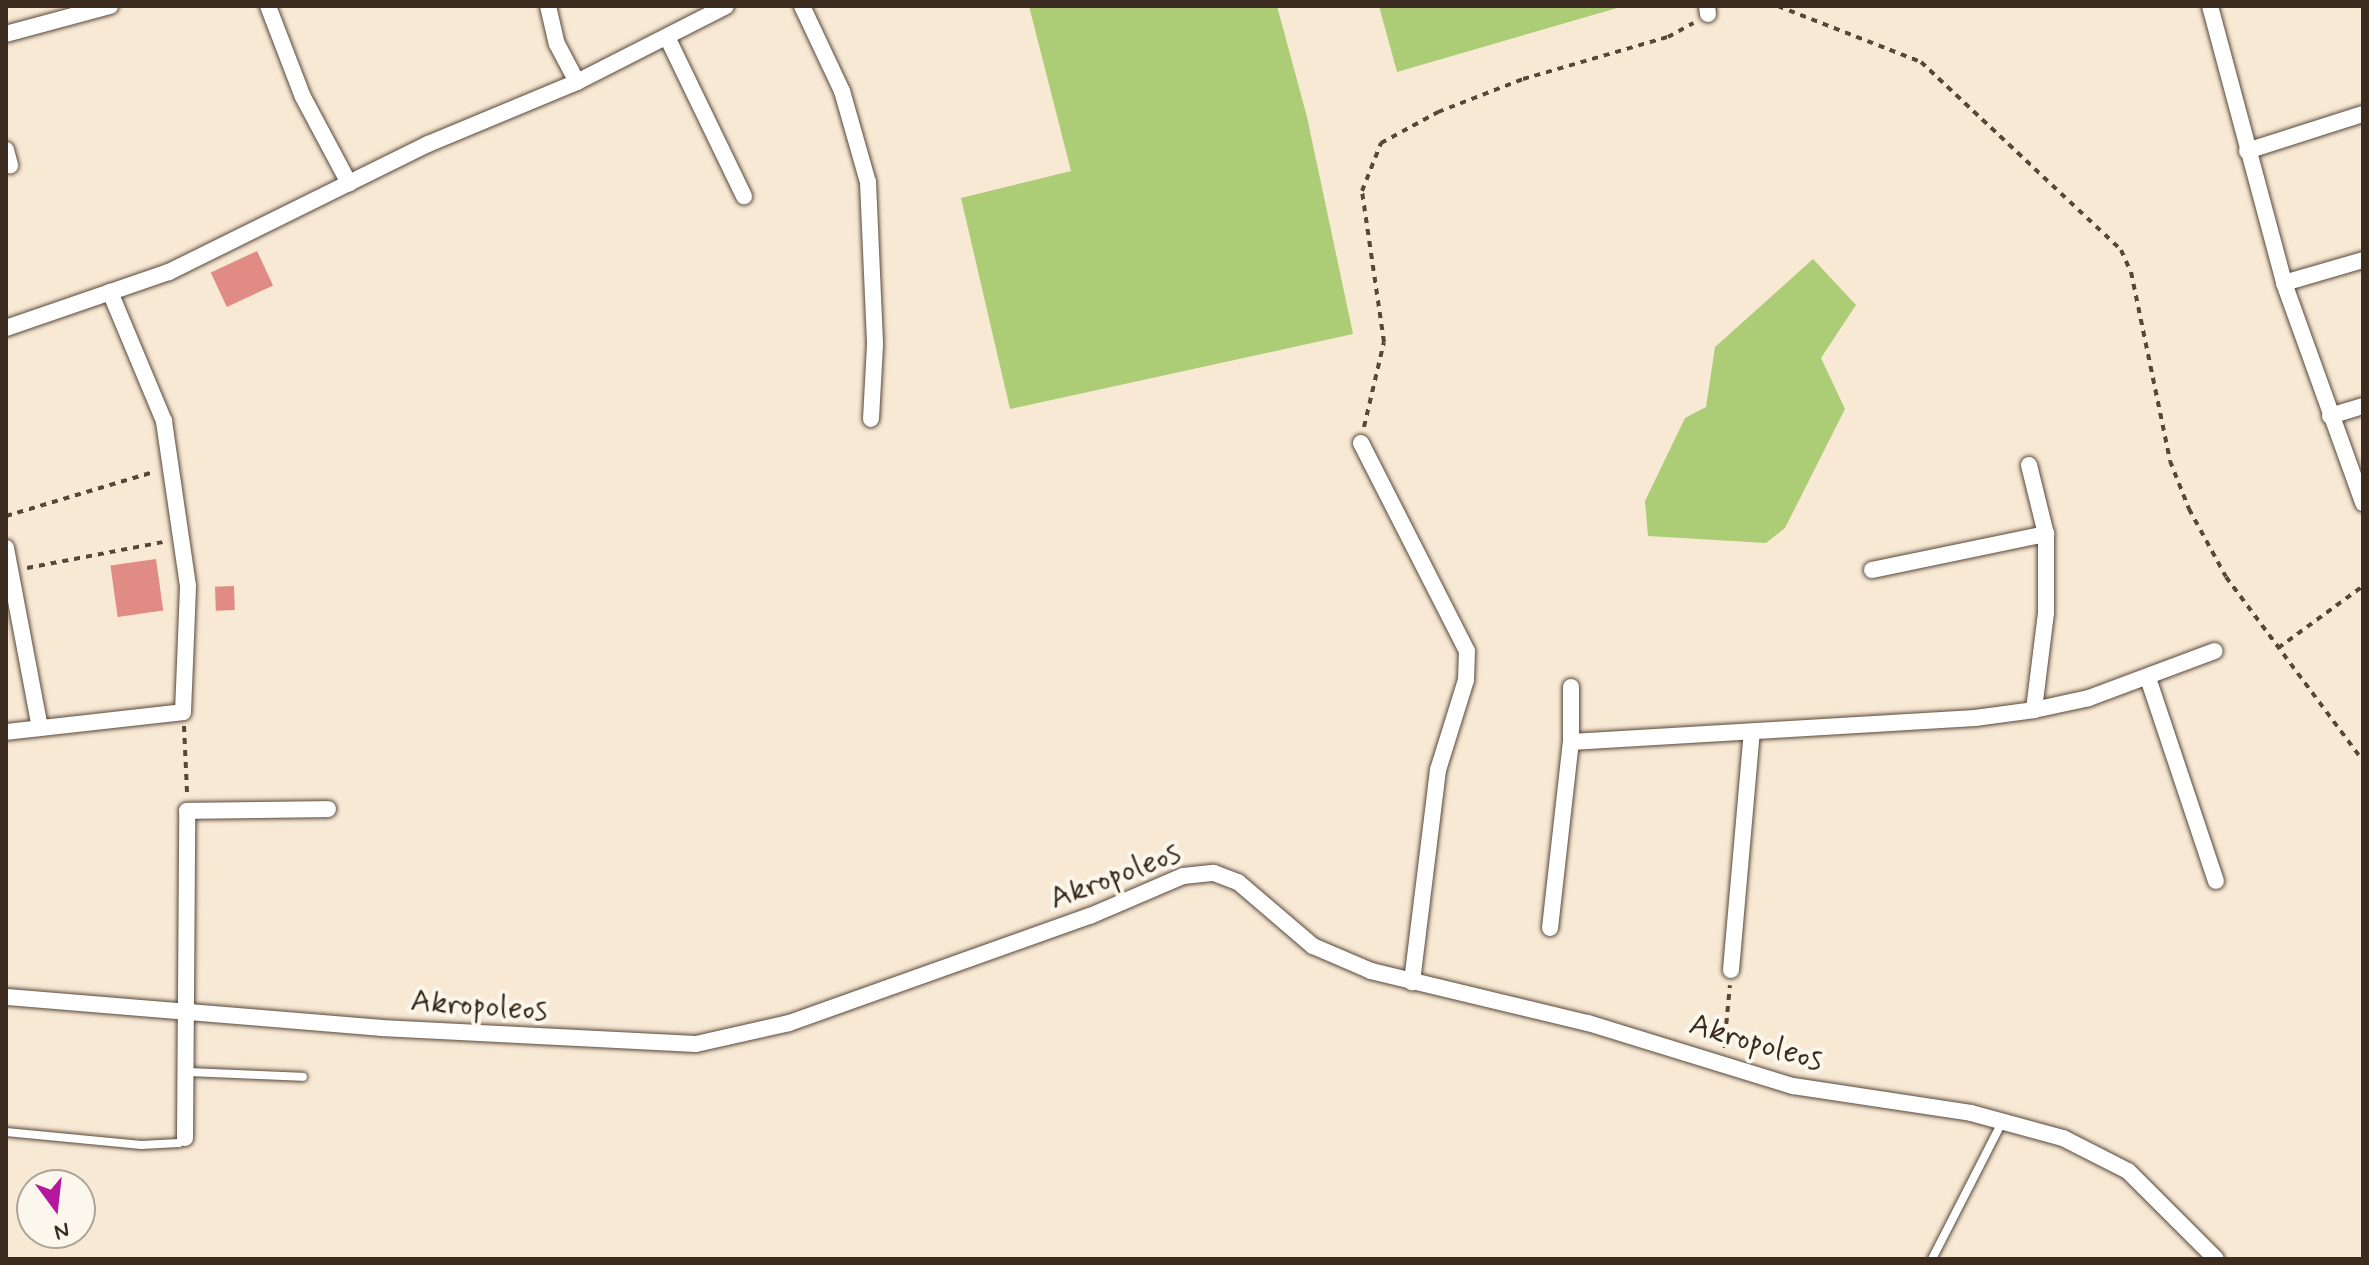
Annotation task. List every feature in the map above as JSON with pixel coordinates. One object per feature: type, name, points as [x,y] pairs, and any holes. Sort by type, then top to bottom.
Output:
[{"type":"street","points":[[6,34],[91,8],[110,6]]},
{"type":"street","points":[[268,6],[303,97],[349,183]]},
{"type":"street","points":[[548,6],[557,44],[577,82]]},
{"type":"street","points":[[6,328],[169,272],[428,144],[577,82],[726,6]]},
{"type":"street","points":[[802,6],[842,91],[868,182],[875,345],[871,419]]},
{"type":"street","points":[[2210,6],[2284,283],[2363,503]]},
{"type":"street","points":[[667,37],[744,196]]},
{"type":"street","points":[[2247,151],[2363,114]]},
{"type":"street","points":[[2284,283],[2363,260]]},
{"type":"street","points":[[6,732],[183,712],[188,586],[164,421],[110,292]]},
{"type":"street","points":[[2330,416],[2363,406]]},
{"type":"street","points":[[1361,443],[1467,651],[1466,680],[1438,770],[1412,982]]},
{"type":"street","points":[[2029,465],[2046,534],[2046,613],[2034,710]]},
{"type":"street","points":[[1872,570],[2046,534]]},
{"type":"street","points":[[6,548],[40,728]]},
{"type":"street","points":[[1571,742],[1752,732],[2034,710],[2148,678],[2215,651]]},
{"type":"street","points":[[2148,678],[2216,881]]},
{"type":"street","points":[[1550,928],[1571,742],[1571,687]]},
{"type":"street","points":[[1731,970],[1752,732]]},
{"type":"street","points":[[185,1138],[187,811],[328,809]]},
{"type":"street","name":"Akropoleos","points":[[6,997],[186,1013],[630,1044],[722,1041],[834,1007],[1198,873],[1238,882],[1330,954],[1412,982],[1588,1023],[1793,1086],[2003,1119],[2063,1138],[2128,1171],[2216,1259]]},
{"type":"lane","points":[[186,1072],[303,1077]]},
{"type":"lane","points":[[1932,1259],[2003,1119]]},
{"type":"lane","points":[[6,1132],[141,1145],[179,1143],[185,1138]]},
{"type":"path","points":[[1778,6],[1921,62],[2121,250],[2131,272],[2170,461],[2226,577],[2363,761]]},
{"type":"path","points":[[1361,443],[1384,342],[1362,191],[1381,143],[1438,112],[1523,79],[1668,37],[1708,10]]},
{"type":"path","points":[[6,516],[171,466]]},
{"type":"path","points":[[9,571],[181,538]]},
{"type":"path","points":[[2278,648],[2363,586]]},
{"type":"path","points":[[183,712],[187,811]]},
{"type":"path","points":[[1723,1065],[1731,970]]},
{"type":"green space","points":[[1029,6],[1277,6],[1307,117],[1353,334],[1010,409],[961,198],[1071,171]]},
{"type":"green space","points":[[1379,6],[1624,6],[1397,72]]},
{"type":"green space","points":[[1813,259],[1856,305],[1821,358],[1845,409],[1785,528],[1766,543],[1648,536],[1645,501],[1685,418],[1706,407],[1715,347]]},
{"type":"building","points":[[257,251],[273,285],[227,307],[211,273]]},
{"type":"building","points":[[156,559],[163,610],[118,617],[110,565]]},
{"type":"building","points":[[234,586],[235,610],[216,611],[215,587]]}]
